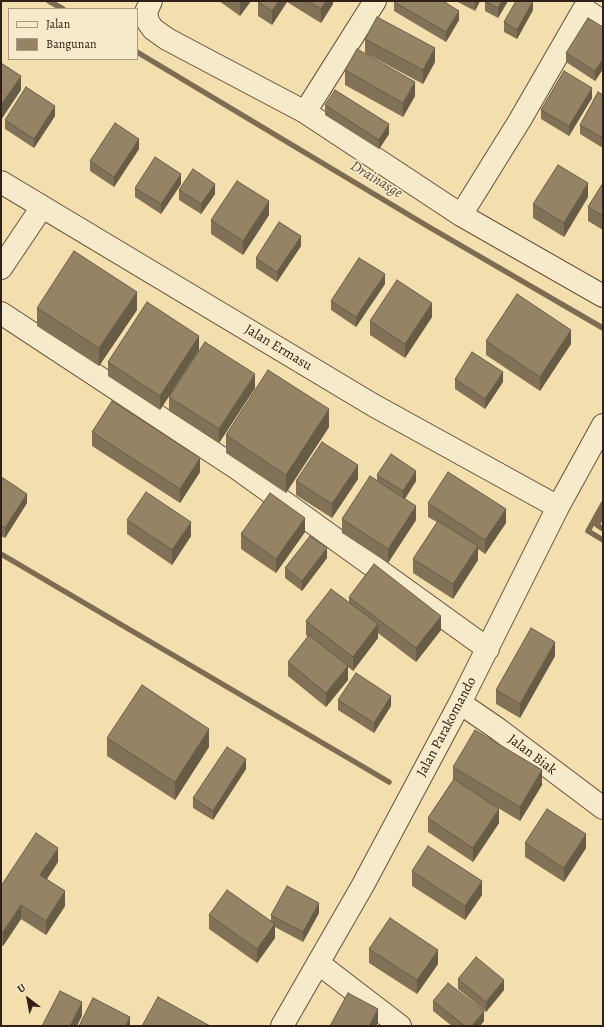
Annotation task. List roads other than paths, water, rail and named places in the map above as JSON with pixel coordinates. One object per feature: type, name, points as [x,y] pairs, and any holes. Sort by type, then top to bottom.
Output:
[{"type":"street","points":[[151,1],[146,12],[148,22],[153,29],[167,39],[305,112],[460,215],[603,296]]},
{"type":"street","points":[[305,112],[375,1]]},
{"type":"street","points":[[460,215],[520,120],[581,4],[603,22]]},
{"type":"street","name":"Jalan Ermasu","points":[[1,182],[373,405],[558,508]]},
{"type":"street","points":[[1,268],[42,207]]},
{"type":"street","points":[[1,313],[238,469],[488,649]]},
{"type":"street","name":"Jalan Parakomando","points":[[282,1026],[363,886],[488,649],[558,508],[603,425]]},
{"type":"street","name":"Jalan Biak","points":[[460,703],[498,729],[603,808]]},
{"type":"street","points":[[318,964],[400,1026]]},
{"type":"waterway","name":"Drainasge","points":[[49,1],[61,8]]},
{"type":"waterway","name":"Drainasge","points":[[138,53],[429,227],[603,328]]},
{"type":"waterway","points":[[603,504],[588,531],[603,540]]},
{"type":"waterway","name":"Drainasge","points":[[603,513],[597,525],[603,529]]},
{"type":"waterway","points":[[1,554],[389,782]]}]
